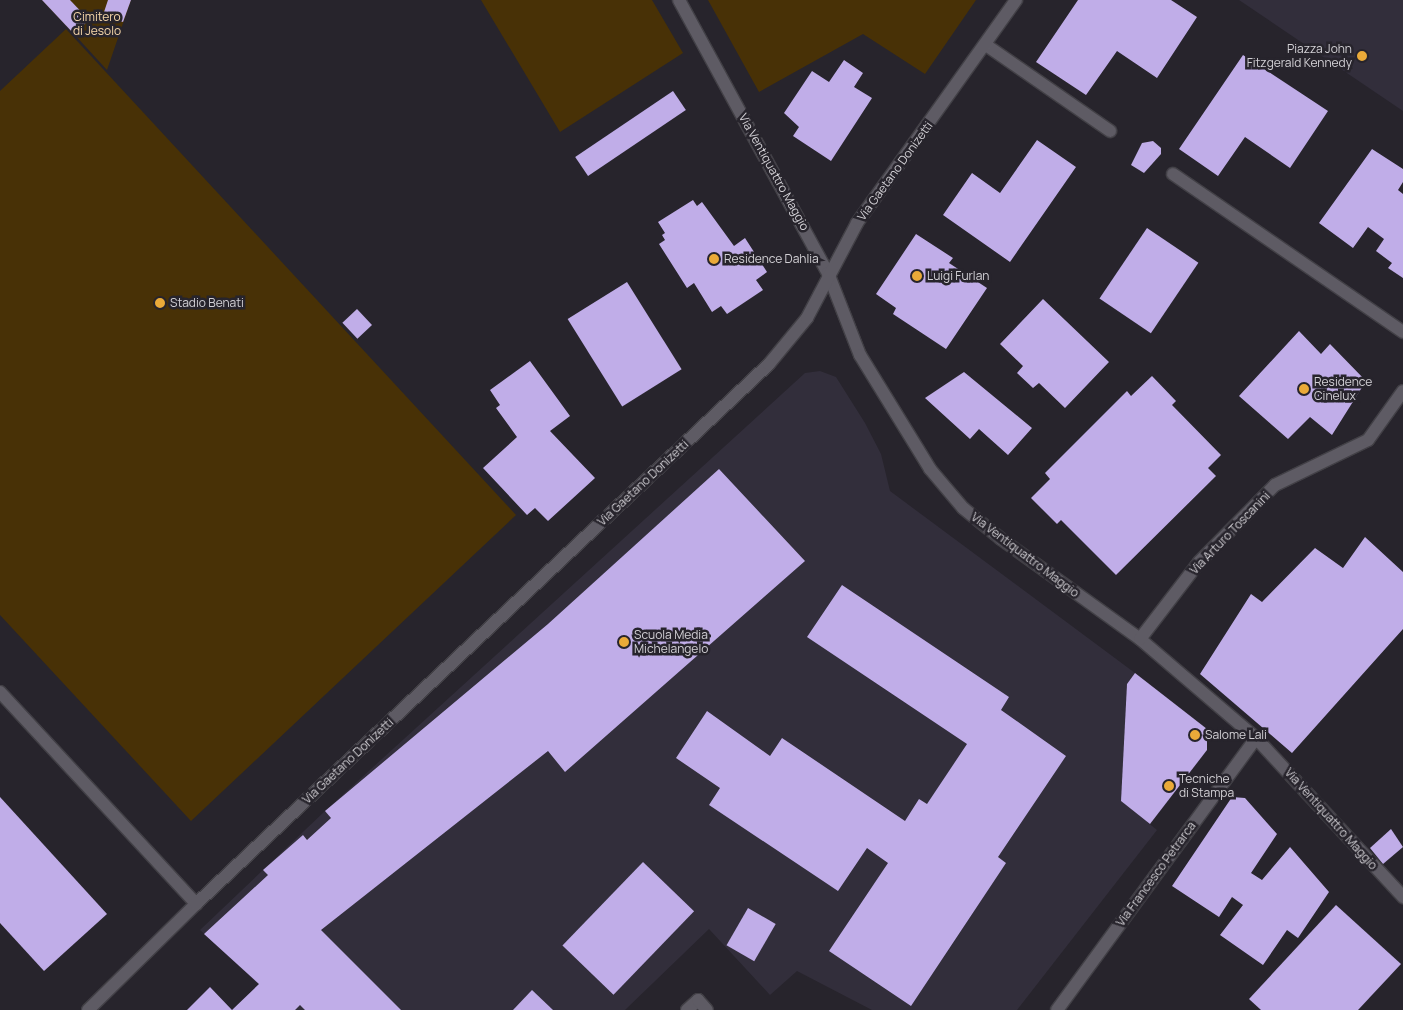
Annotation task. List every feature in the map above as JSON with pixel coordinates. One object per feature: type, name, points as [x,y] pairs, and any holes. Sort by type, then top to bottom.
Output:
[{"type":"street","name":"Via Ventiquattro Maggio","points":[[680,0],[828,273],[860,355],[930,468],[952,495],[1001,539],[1140,639],[1256,738],[1403,897]]},
{"type":"street","name":"Via Gaetano Donizetti","points":[[88,1010],[196,904],[769,364],[807,318],[828,273],[857,223],[986,45],[1016,0]]},
{"type":"street","points":[[986,45],[1110,130]]},
{"type":"street","points":[[1172,174],[1403,332]]},
{"type":"street","name":"Via Arturo Toscanini","points":[[1140,639],[1199,562],[1276,485],[1368,440],[1403,391]]},
{"type":"street","points":[[2,696],[196,904]]},
{"type":"street","name":"Via Francesco Petrarca","points":[[1057,1010],[1256,738]]},
{"type":"street","points":[[687,1010],[698,1000],[707,1010]]},
{"type":"shaded area","name":"Piazza John Fitzgerald Kennedy","points":[[1239,0],[1403,0],[1403,111]]},
{"type":"shaded area","points":[[820,371],[836,377],[865,423],[881,454],[890,491],[1135,673],[1127,684],[1121,801],[1157,830],[1017,1010],[872,1010],[797,971],[770,995],[709,929],[625,1010],[286,1010],[200,930],[325,811],[805,373]]},
{"type":"green space","name":"Cimitero di Jesolo","points":[[42,0],[131,0],[107,70],[74,34]]},
{"type":"green space","points":[[481,0],[652,0],[683,53],[560,132]]},
{"type":"green space","points":[[708,0],[976,0],[925,74],[863,34],[759,92]]},
{"type":"green space","name":"Stadio Benati","points":[[66,29],[516,515],[191,821],[0,615],[0,91]]},
{"type":"building","points":[[42,0],[70,0],[89,20],[74,34]]},
{"type":"building","points":[[108,0],[131,0],[123,22],[103,15]]},
{"type":"building","points":[[1078,0],[1171,0],[1197,17],[1157,78],[1117,51],[1086,95],[1036,62]]},
{"type":"building","points":[[1243,55],[1328,111],[1290,168],[1245,137],[1218,176],[1179,149]]},
{"type":"building","points":[[844,60],[863,73],[854,87],[872,98],[831,161],[793,136],[799,127],[784,113],[812,71],[829,82]]},
{"type":"building","points":[[673,91],[686,110],[588,176],[575,157]]},
{"type":"building","points":[[1037,140],[1076,167],[1010,262],[943,215],[972,173],[1000,193]]},
{"type":"building","points":[[1153,141],[1161,148],[1161,154],[1144,173],[1131,165],[1142,143]]},
{"type":"building","points":[[1372,149],[1403,169],[1403,182],[1398,190],[1403,194],[1403,278],[1388,268],[1392,263],[1376,251],[1384,239],[1368,227],[1353,248],[1319,223]]},
{"type":"building","name":"Residence Dahlia","points":[[693,200],[697,206],[702,202],[734,246],[745,238],[767,272],[756,280],[763,290],[727,314],[721,306],[712,312],[694,283],[687,288],[659,244],[665,240],[662,235],[665,233],[658,222]]},
{"type":"building","points":[[1147,228],[1198,263],[1151,333],[1099,298]]},
{"type":"building","points":[[916,234],[953,258],[949,263],[987,288],[946,349],[893,314],[896,308],[876,294]]},
{"type":"building","points":[[627,282],[682,369],[622,406],[568,319]]},
{"type":"building","points":[[1043,299],[1109,362],[1065,408],[1039,383],[1033,388],[1017,373],[1023,366],[1000,344]]},
{"type":"building","points":[[357,309],[372,325],[357,339],[342,323]]},
{"type":"building","name":"Residence Cinelux","points":[[1299,331],[1321,354],[1330,344],[1366,381],[1332,435],[1310,417],[1288,439],[1239,396]]},
{"type":"building","points":[[530,361],[570,416],[550,431],[595,478],[548,521],[535,508],[527,515],[483,468],[517,437],[496,408],[500,405],[490,390]]},
{"type":"building","points":[[964,372],[1032,428],[1008,455],[979,429],[970,439],[925,398]]},
{"type":"building","points":[[1152,376],[1176,401],[1172,405],[1221,455],[1208,468],[1216,476],[1116,575],[1061,520],[1057,524],[1031,498],[1050,479],[1045,473],[1127,391],[1131,396]]},
{"type":"building","points":[[719,469],[805,561],[565,772],[548,751],[321,930],[401,1010],[305,1010],[300,1005],[295,1010],[232,1010],[259,984],[204,934],[268,875],[263,870],[303,835],[307,840],[331,818],[325,811],[548,624]]},
{"type":"building","points":[[1365,537],[1403,572],[1403,629],[1292,753],[1200,674],[1251,594],[1262,602],[1315,548],[1343,568]]},
{"type":"building","points":[[842,585],[1009,697],[1001,710],[1066,756],[998,857],[1006,863],[911,1006],[829,951],[888,863],[867,848],[838,891],[709,805],[720,788],[676,758],[707,711],[770,756],[782,738],[905,821],[919,799],[927,804],[967,744],[807,637]]},
{"type":"building","points":[[1135,673],[1207,729],[1207,750],[1150,824],[1121,801],[1127,684]]},
{"type":"building","points":[[0,797],[107,914],[44,971],[0,923]]},
{"type":"building","points":[[1232,797],[1245,798],[1277,834],[1251,873],[1262,880],[1290,847],[1329,892],[1298,938],[1287,930],[1263,965],[1220,935],[1243,905],[1232,897],[1219,917],[1172,886]]},
{"type":"building","points":[[1391,829],[1403,847],[1383,864],[1370,848]]},
{"type":"building","points":[[643,862],[694,911],[613,995],[562,945]]},
{"type":"building","points":[[1336,905],[1401,964],[1358,1010],[1261,1010],[1249,999]]},
{"type":"building","points":[[748,908],[776,924],[754,961],[726,945]]},
{"type":"building","points":[[210,987],[232,1010],[187,1010]]},
{"type":"building","points":[[532,990],[553,1010],[513,1010]]},
{"type":"place","name":"Piazza John Fitzgerald Kennedy","points":[[1362,56]]},
{"type":"place","name":"Residence Dahlia","points":[[714,259]]},
{"type":"place","name":"Luigi Furlan","points":[[917,276]]},
{"type":"place","name":"Stadio Benati","points":[[160,303]]},
{"type":"place","name":"Residence Cinelux","points":[[1304,389]]},
{"type":"place","name":"Scuola Media Michelangelo","points":[[624,642]]},
{"type":"place","name":"Salome Lali","points":[[1195,735]]},
{"type":"place","name":"Tecniche di Stampa","points":[[1169,786]]}]
